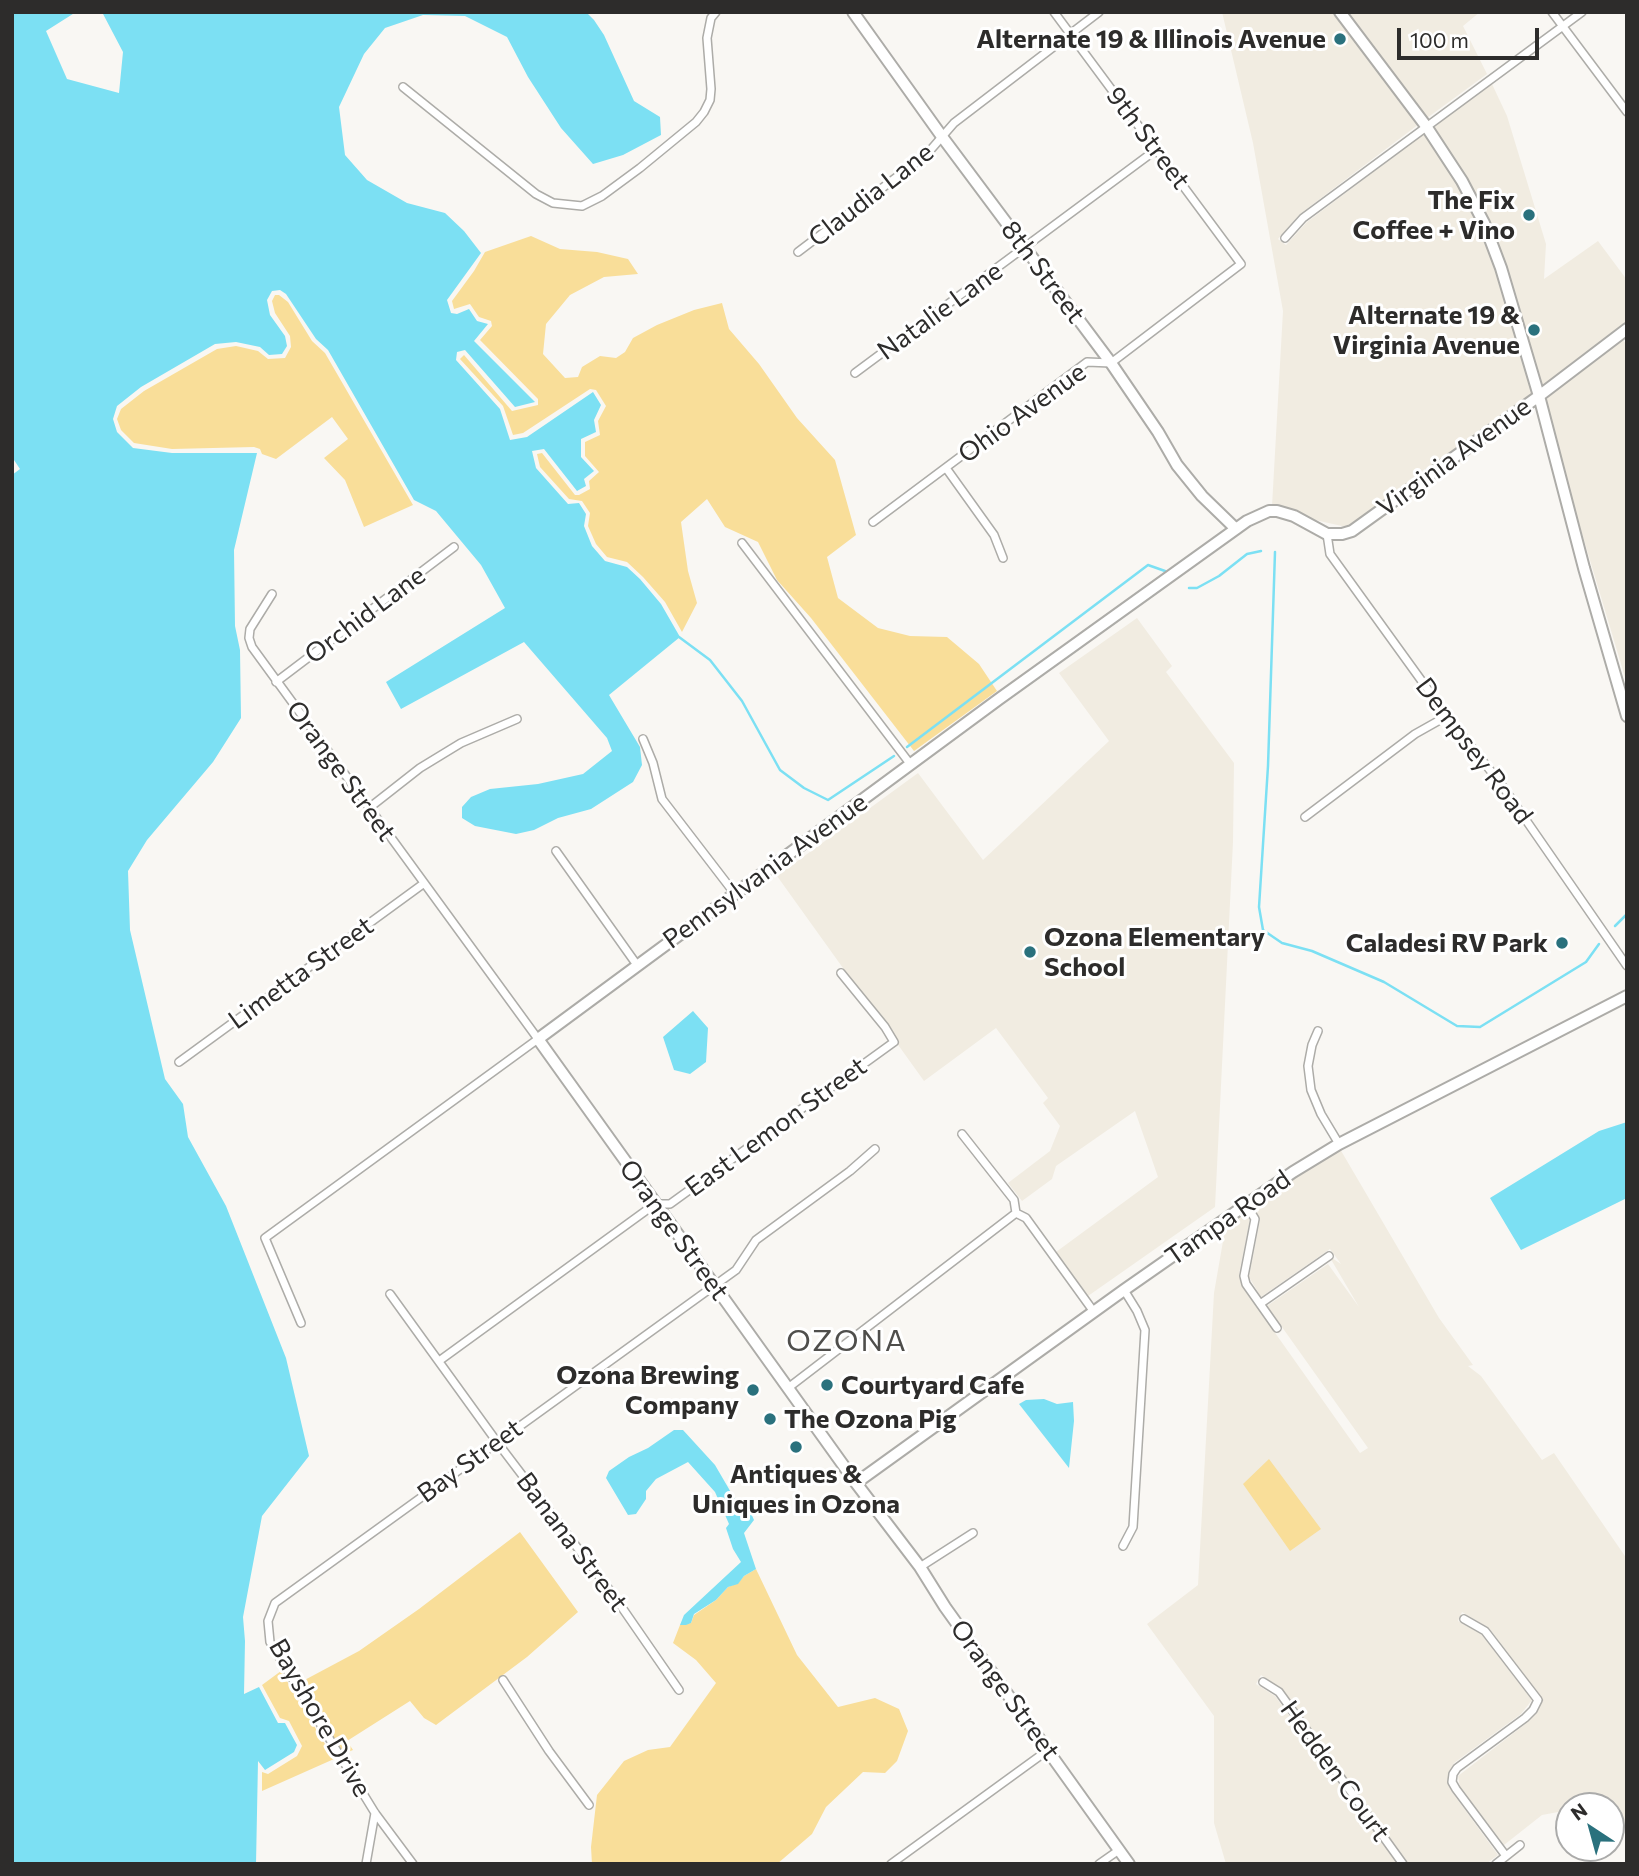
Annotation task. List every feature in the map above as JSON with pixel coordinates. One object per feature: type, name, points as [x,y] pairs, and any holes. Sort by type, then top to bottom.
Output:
[{"type":"street","points":[[403,87],[536,194],[553,203],[582,205],[601,196],[640,168],[696,122],[704,112],[710,100],[711,89],[707,38],[711,19],[716,12]]},
{"type":"street","name":"9th Street","points":[[1054,12],[1241,264]]},
{"type":"street","name":"Claudia Lane","points":[[798,252],[928,154],[954,123],[1100,12]]},
{"type":"street","points":[[1340,12],[1426,126],[1462,181],[1484,223],[1501,268],[1539,396],[1584,568],[1627,716]]},
{"type":"street","points":[[1552,12],[1627,112]]},
{"type":"street","points":[[1285,238],[1303,218],[1582,12]]},
{"type":"street","name":"8th Street","points":[[857,14],[943,138],[1111,363],[1158,432],[1177,466],[1202,496],[1236,529]]},
{"type":"street","name":"Natalie Lane","points":[[855,373],[1157,149]]},
{"type":"street","name":"Ohio Avenue","points":[[873,522],[1087,362],[1111,363],[1241,264]]},
{"type":"street","name":"Virginia Avenue","points":[[1327,534],[1352,531],[1627,329]]},
{"type":"street","points":[[946,468],[994,535],[1003,558]]},
{"type":"street","name":"Pennsylvania Avenue","points":[[301,1323],[265,1238],[1247,521],[1269,511],[1286,513],[1327,534]]},
{"type":"street","name":"Dempsey Road","points":[[1327,534],[1330,554],[1447,716],[1501,784],[1627,966]]},
{"type":"street","points":[[742,544],[911,765]]},
{"type":"street","name":"Orchid Lane","points":[[276,682],[454,547]]},
{"type":"street","name":"Orange Street","points":[[272,594],[250,629],[252,647],[538,1039],[856,1483],[920,1567],[945,1607],[1129,1864]]},
{"type":"street","points":[[1305,817],[1415,734],[1447,716]]},
{"type":"street","points":[[369,808],[421,768],[461,743],[517,719]]},
{"type":"street","points":[[643,739],[653,763],[662,799],[735,894]]},
{"type":"street","points":[[556,851],[637,965]]},
{"type":"street","name":"Limetta Street","points":[[178,1062],[423,884]]},
{"type":"street","name":"East Lemon Street","points":[[439,1361],[655,1204],[670,1204],[894,1042],[841,973]]},
{"type":"street","name":"Tampa Road","points":[[856,1483],[1246,1204],[1339,1144],[1627,996]]},
{"type":"street","points":[[1318,1031],[1308,1066],[1311,1090],[1321,1114],[1339,1144]]},
{"type":"street","points":[[962,1134],[1014,1200],[1016,1213]]},
{"type":"street","name":"Bay Street","points":[[268,1622],[275,1603],[736,1270],[757,1240],[850,1171],[874,1149]]},
{"type":"street","points":[[1246,1204],[1255,1219],[1244,1276],[1246,1284],[1277,1328]]},
{"type":"street","points":[[1016,1213],[1026,1218],[1094,1312]]},
{"type":"street","points":[[788,1388],[1016,1213]]},
{"type":"street","points":[[1260,1304],[1329,1256]]},
{"type":"street","points":[[1123,1546],[1133,1527],[1145,1329],[1124,1290]]},
{"type":"street","name":"Banana Street","points":[[390,1294],[496,1442],[614,1596],[679,1690]]},
{"type":"street","points":[[920,1567],[973,1533]]},
{"type":"street","points":[[1464,1619],[1485,1631],[1538,1700],[1525,1718],[1457,1768],[1453,1774],[1452,1782],[1456,1789],[1506,1856]]},
{"type":"street","name":"Bayshore Drive","points":[[268,1622],[270,1642],[375,1813],[413,1864]]},
{"type":"street","points":[[503,1680],[589,1805]]},
{"type":"street","name":"Hedden Court","points":[[1263,1682],[1279,1692],[1403,1864]]},
{"type":"street","points":[[891,1864],[1048,1749]]},
{"type":"street","points":[[366,1864],[375,1813]]},
{"type":"street","points":[[1496,1864],[1520,1845]]},
{"type":"street","points":[[1099,1864],[1119,1850]]},
{"type":"shaded area","points":[[1222,12],[1333,12],[1419,124],[1300,214],[1278,239],[1286,245],[1307,222],[1425,133],[1458,183],[1479,225],[1496,269],[1533,394],[1349,526],[1306,518],[1287,508],[1272,506],[1283,311],[1253,143]]},
{"type":"shaded area","points":[[1346,12],[1480,12],[1463,26],[1487,74],[1427,118]]},
{"type":"shaded area","points":[[1492,84],[1507,116],[1546,244],[1544,279],[1598,241],[1627,280],[1627,323],[1541,387],[1489,222],[1469,183],[1433,127]]},
{"type":"shaded area","points":[[531,236],[560,249],[597,252],[628,259],[638,274],[604,277],[570,295],[546,324],[543,354],[565,378],[578,377],[582,367],[600,356],[616,358],[625,352],[633,338],[657,325],[694,310],[722,303],[729,329],[759,364],[797,418],[835,460],[856,535],[827,557],[838,598],[878,628],[910,636],[947,637],[979,664],[997,691],[914,751],[811,618],[777,580],[758,542],[725,527],[707,499],[681,522],[688,571],[697,603],[682,632],[665,602],[643,577],[627,562],[607,557],[596,544],[588,526],[590,513],[582,501],[569,499],[540,467],[537,454],[542,453],[575,495],[590,489],[589,481],[599,472],[585,456],[585,442],[600,435],[598,421],[606,406],[596,390],[590,389],[523,433],[513,435],[503,406],[460,359],[464,355],[512,411],[538,405],[538,399],[480,340],[492,326],[491,321],[479,317],[470,304],[454,309],[452,301],[485,252]]},
{"type":"shaded area","points":[[275,295],[288,302],[312,341],[325,353],[413,505],[364,527],[345,480],[324,458],[348,439],[332,417],[276,459],[262,454],[260,449],[254,447],[172,449],[134,443],[121,430],[117,419],[121,409],[144,391],[217,349],[236,346],[258,351],[268,359],[285,358],[291,347],[290,336],[275,313],[272,301]]},
{"type":"shaded area","points":[[1622,339],[1627,345],[1627,684],[1566,480],[1545,399]]},
{"type":"shaded area","name":"Ozona Elementary School","points":[[1137,618],[1172,666],[1166,672],[1234,763],[1233,842],[1215,1207],[1088,1296],[1056,1252],[1158,1177],[1135,1111],[1056,1166],[1052,1179],[1022,1201],[1008,1183],[1050,1151],[1060,1126],[1043,1103],[1048,1098],[996,1028],[924,1081],[777,876],[918,773],[983,860],[1109,741],[1059,673]]},
{"type":"shaded area","points":[[1340,1149],[1439,1318],[1473,1365],[1468,1366],[1481,1376],[1542,1460],[1554,1453],[1627,1559],[1627,1831],[1625,1792],[1555,1792],[1555,1813],[1542,1815],[1504,1845],[1460,1787],[1458,1776],[1528,1722],[1542,1703],[1542,1698],[1489,1628],[1462,1612],[1458,1621],[1482,1635],[1532,1700],[1521,1714],[1454,1763],[1448,1773],[1452,1792],[1498,1855],[1486,1864],[1409,1864],[1283,1690],[1261,1675],[1256,1684],[1275,1696],[1397,1864],[1226,1864],[1214,1823],[1214,1716],[1147,1624],[1198,1585],[1214,1293],[1226,1224],[1245,1211],[1250,1219],[1239,1274],[1242,1286],[1360,1453],[1368,1448],[1267,1306],[1328,1264],[1359,1307],[1329,1256],[1341,1264],[1330,1249],[1261,1297],[1249,1277],[1260,1220],[1253,1206]]},
{"type":"shaded area","points":[[1269,1459],[1321,1529],[1290,1551],[1243,1484]]},
{"type":"shaded area","points":[[520,1532],[578,1612],[527,1657],[436,1725],[424,1718],[410,1701],[347,1741],[353,1750],[343,1754],[299,1683],[359,1651]]},
{"type":"shaded area","points":[[756,1569],[797,1655],[838,1707],[875,1698],[899,1709],[908,1731],[897,1761],[885,1773],[863,1772],[826,1807],[812,1834],[777,1864],[592,1864],[591,1847],[597,1795],[624,1761],[648,1750],[670,1747],[716,1683],[696,1660],[673,1643],[680,1625],[691,1623],[694,1615],[716,1600],[728,1587]]},
{"type":"shaded area","points":[[281,1671],[334,1759],[262,1791],[262,1772],[268,1774],[297,1756],[302,1746],[289,1721],[280,1718],[262,1685]]},
{"type":"water","points":[[12,12],[76,12],[46,31],[67,79],[119,93],[123,52],[102,12],[586,12],[604,35],[634,101],[660,117],[661,135],[623,155],[593,164],[561,128],[528,77],[507,37],[465,16],[423,15],[385,28],[364,54],[339,107],[345,155],[367,180],[407,203],[445,213],[481,253],[447,300],[451,313],[457,314],[469,309],[477,321],[488,324],[474,341],[535,402],[515,407],[465,350],[457,352],[456,360],[500,409],[510,440],[527,437],[593,392],[601,405],[594,420],[596,432],[581,439],[581,457],[594,471],[584,479],[586,486],[577,491],[544,449],[532,451],[536,468],[568,504],[579,503],[586,514],[584,526],[592,546],[605,561],[627,567],[640,579],[661,604],[680,637],[609,695],[640,747],[642,765],[633,782],[591,809],[516,834],[475,826],[462,818],[462,807],[471,797],[490,789],[538,784],[583,774],[612,751],[607,738],[524,642],[401,709],[386,682],[505,608],[481,565],[436,511],[414,500],[328,350],[316,339],[286,294],[280,290],[272,291],[267,300],[270,315],[285,336],[287,346],[282,354],[269,355],[260,347],[236,342],[215,344],[141,387],[117,406],[113,419],[117,432],[133,448],[172,453],[257,453],[234,550],[235,626],[240,650],[241,718],[213,762],[147,840],[128,871],[130,930],[165,1079],[183,1104],[188,1137],[226,1206],[286,1358],[309,1456],[262,1516],[243,1617],[244,1694],[259,1687],[278,1723],[285,1723],[297,1745],[294,1752],[265,1770],[258,1761],[256,1864],[12,1864],[12,475],[20,469],[12,457]]},
{"type":"water","points":[[693,1011],[708,1028],[706,1062],[690,1074],[674,1070],[663,1037]]},
{"type":"water","points":[[1627,1122],[1627,1198],[1521,1250],[1490,1198],[1599,1131]]},
{"type":"water","points":[[1044,1399],[1057,1404],[1073,1402],[1074,1421],[1069,1468],[1019,1404],[1026,1400]]},
{"type":"water","points":[[674,1430],[683,1430],[715,1465],[736,1501],[750,1511],[754,1520],[744,1533],[756,1569],[694,1614],[691,1623],[686,1625],[680,1625],[684,1615],[741,1562],[733,1549],[726,1528],[729,1524],[715,1492],[688,1462],[656,1479],[646,1491],[646,1499],[636,1514],[628,1515],[606,1478],[609,1471]]},
{"type":"waterway","points":[[1189,588],[1197,588],[1219,576],[1247,554],[1261,551]]},
{"type":"waterway","points":[[1275,552],[1268,766],[1259,907],[1263,930],[1282,943],[1312,951],[1384,982],[1457,1026],[1480,1027],[1586,962],[1599,944]]},
{"type":"waterway","points":[[907,747],[1148,565],[1165,571]]},
{"type":"waterway","points":[[679,637],[710,660],[742,701],[780,770],[804,788],[828,800],[894,756]]},
{"type":"waterway","points":[[1615,926],[1627,914]]},
{"type":"place","name":"Alternate 19 & Illinois Avenue","points":[[1340,39]]},
{"type":"place","name":"The Fix Coffee + Vino","points":[[1529,215]]},
{"type":"place","name":"Alternate 19 & Virginia Avenue","points":[[1534,330]]},
{"type":"place","name":"Caladesi RV Park","points":[[1562,943]]},
{"type":"place","name":"Ozona Elementary School","points":[[1030,952]]},
{"type":"place","name":"Courtyard Cafe","points":[[827,1385]]},
{"type":"place","name":"Ozona Brewing Company","points":[[753,1390]]},
{"type":"place","name":"The Ozona Pig","points":[[770,1419]]},
{"type":"place","name":"Antiques & Uniques in Ozona","points":[[796,1447]]},
{"type":"district","name":"OZONA","points":[[847,1341]]}]
